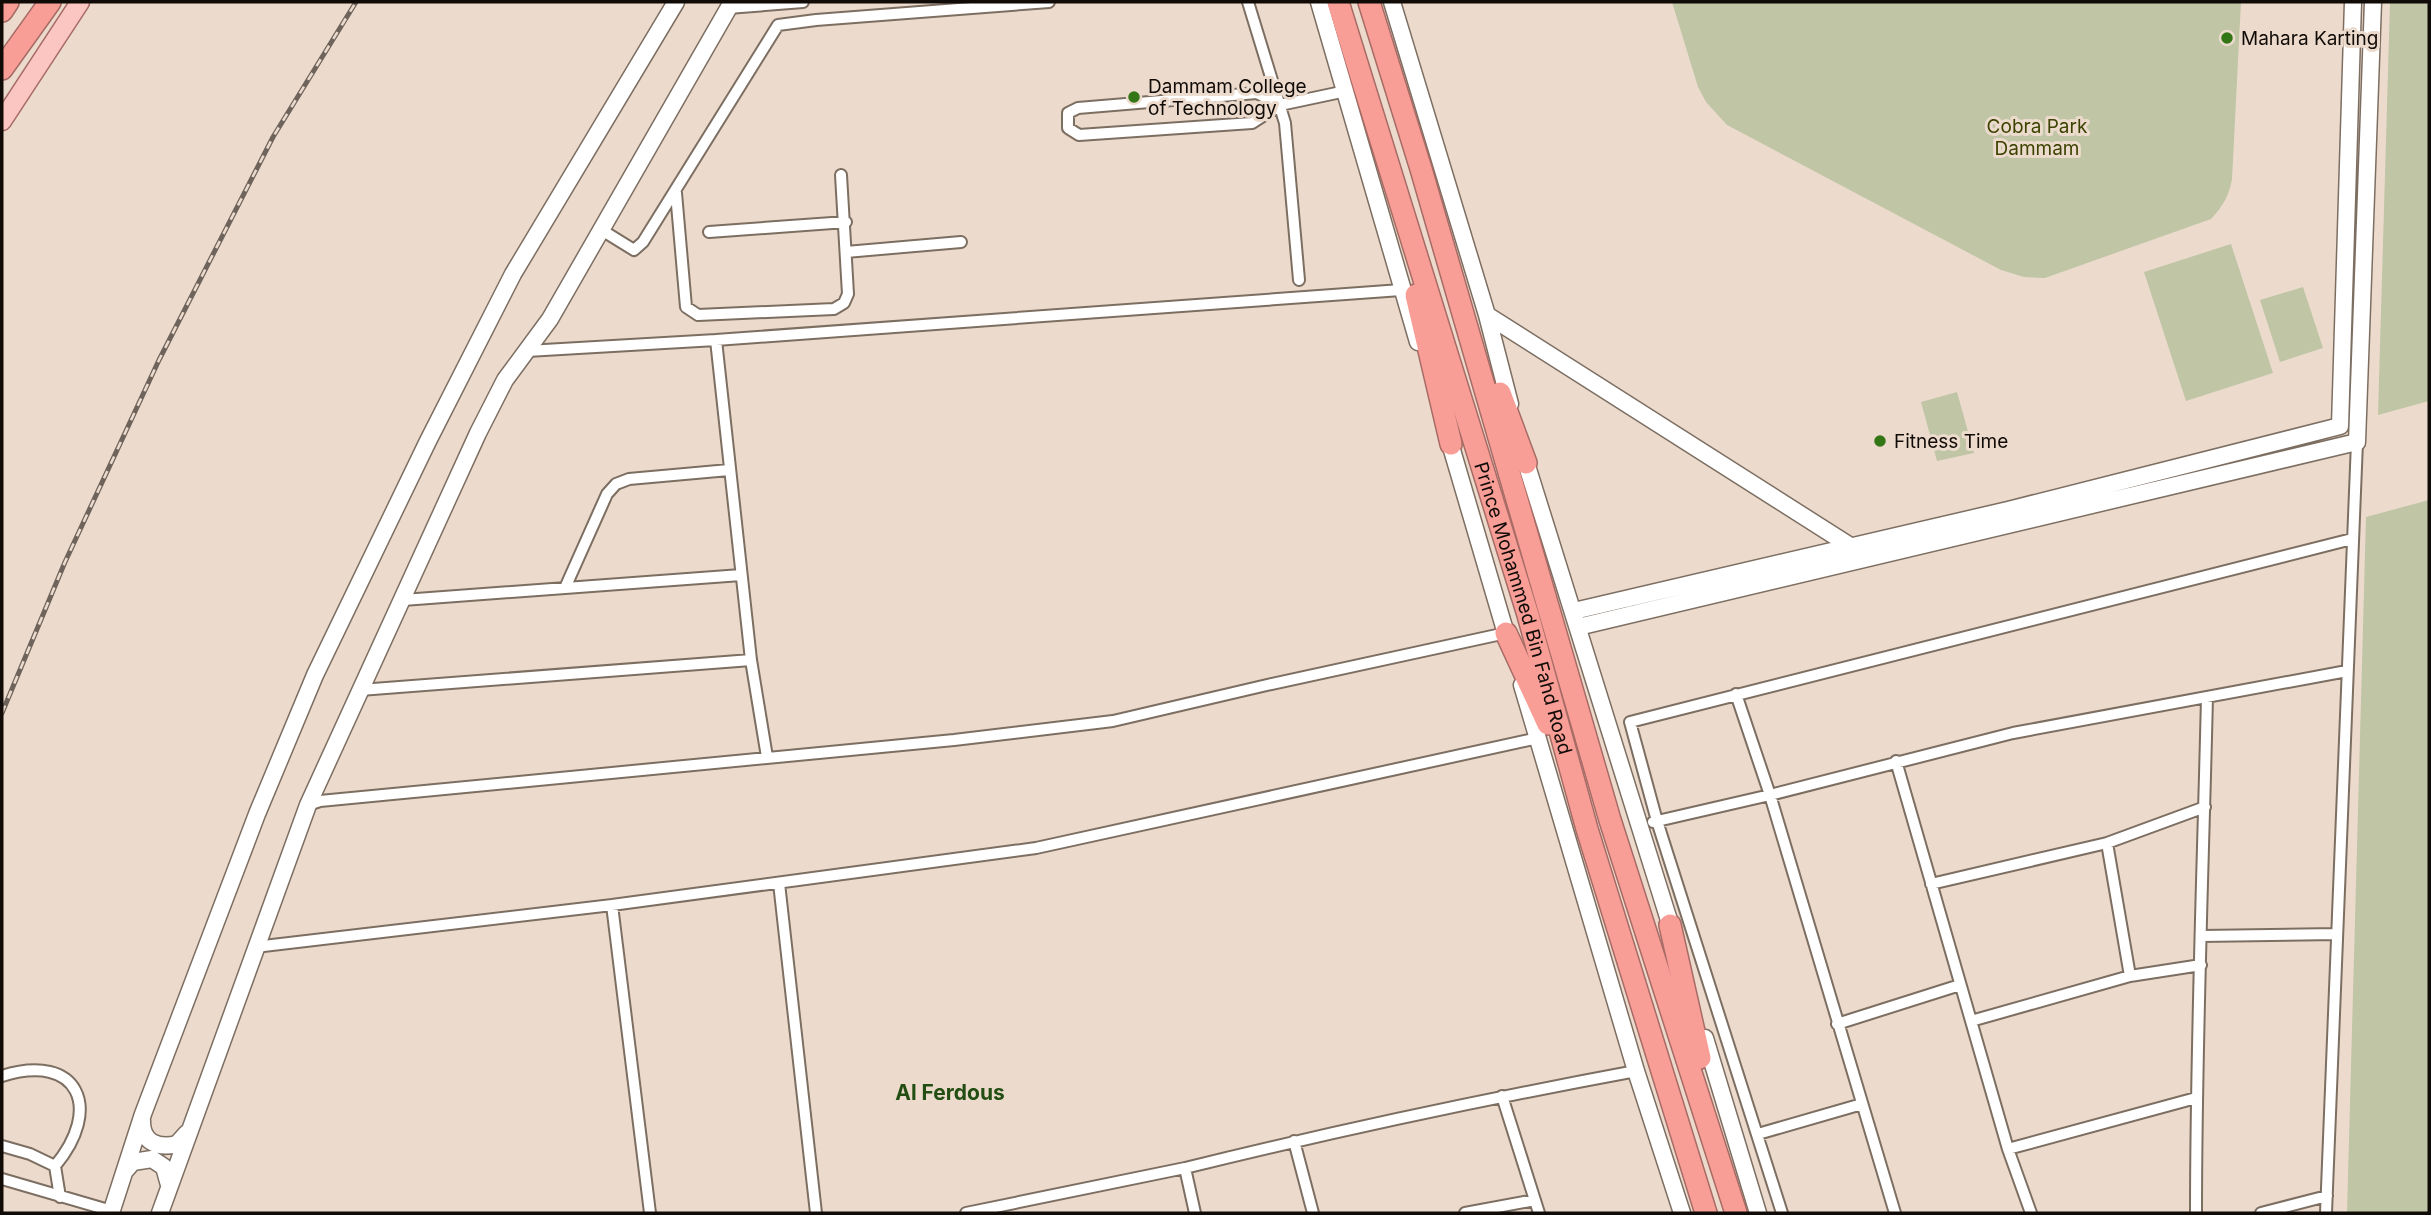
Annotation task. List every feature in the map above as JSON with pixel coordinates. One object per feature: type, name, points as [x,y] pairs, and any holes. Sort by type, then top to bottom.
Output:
[{"type":"highway","points":[[2,12],[8,2]]},
{"type":"highway","points":[[2,69],[50,2]]},
{"type":"highway","name":"Prince Mohammed Bin Fahd Road","points":[[1338,2],[1528,615],[1587,829],[1706,1213]]},
{"type":"highway","name":"Prince Mohammed Bin Fahd Road","points":[[1369,2],[1421,169],[1610,820],[1736,1213]]},
{"type":"highway","points":[[1374,116],[1451,444]]},
{"type":"highway","points":[[1421,169],[1459,282],[1526,463]]},
{"type":"highway","points":[[1506,634],[1546,720],[1587,829]]},
{"type":"highway","points":[[1670,925],[1728,1183]]},
{"type":"highway","points":[[1664,1078],[1697,1213]]},
{"type":"main road","points":[[2,121],[80,2]]},
{"type":"street","points":[[2,1179],[60,1197],[76,1208],[112,1212],[143,1114],[257,814],[321,662],[422,453],[513,274],[676,2]]},
{"type":"street","points":[[160,1213],[308,805],[478,433],[505,380],[550,319],[730,5],[803,2]]},
{"type":"street","points":[[600,229],[634,250],[643,242],[676,193],[778,25],[1049,2]]},
{"type":"street","points":[[1248,2],[1285,123],[1299,280]]},
{"type":"street","points":[[1319,2],[1401,290],[1451,444],[1636,1071],[1682,1213]]},
{"type":"street","points":[[1392,2],[1487,315],[1526,463],[1758,1213]]},
{"type":"street","points":[[2353,2],[2340,426],[2357,442]]},
{"type":"street","points":[[2326,1213],[2373,2]]},
{"type":"street","points":[[2350,83],[2370,84]]},
{"type":"street","points":[[1280,105],[1258,93],[1078,107],[1068,113],[1069,128],[1079,135],[1252,123],[1280,105],[1346,91]]},
{"type":"street","points":[[676,193],[686,307],[698,315],[834,309],[844,303],[848,294],[841,175]]},
{"type":"street","points":[[709,232],[845,222]]},
{"type":"street","points":[[846,252],[961,243]]},
{"type":"street","points":[[527,351],[716,340],[1401,290]]},
{"type":"street","points":[[2343,295],[2363,296]]},
{"type":"street","points":[[1487,315],[1852,546],[1864,559]]},
{"type":"street","points":[[716,340],[751,660],[767,757]]},
{"type":"street","points":[[1576,619],[1852,546],[2008,510],[2340,426]]},
{"type":"street","points":[[1576,619],[1864,559],[2357,442]]},
{"type":"street","points":[[565,588],[607,494],[616,484],[629,479],[729,470]]},
{"type":"street","points":[[1782,1213],[1657,821],[1630,722],[2352,539]]},
{"type":"street","points":[[403,600],[741,575]]},
{"type":"street","points":[[308,805],[320,801],[954,740],[1113,721],[1506,634]]},
{"type":"street","points":[[360,690],[751,660]]},
{"type":"street","points":[[1640,825],[1770,796],[1896,761],[2013,733],[2347,671]]},
{"type":"street","points":[[1736,694],[1770,796],[1895,1213]]},
{"type":"street","points":[[2196,1213],[2196,1098],[2202,965],[2207,697]]},
{"type":"street","points":[[255,947],[612,905],[1037,848],[1538,738]]},
{"type":"street","points":[[1896,761],[2008,1149],[2031,1213]]},
{"type":"street","points":[[1931,884],[2107,843],[2204,807]]},
{"type":"street","points":[[2107,843],[2130,976]]},
{"type":"street","points":[[779,883],[816,1213]]},
{"type":"street","points":[[612,905],[650,1213]]},
{"type":"street","points":[[2201,936],[2337,934]]},
{"type":"street","points":[[1971,1021],[2130,976],[2202,965]]},
{"type":"street","points":[[1837,1024],[1960,985]]},
{"type":"street","points":[[2,1076],[19,1071],[45,1070],[65,1076],[76,1091],[80,1124],[68,1151],[55,1166]]},
{"type":"street","points":[[966,1213],[1185,1168],[1294,1141],[1502,1096],[1636,1071]]},
{"type":"street","points":[[1502,1096],[1539,1213]]},
{"type":"street","points":[[2008,1149],[2196,1098]]},
{"type":"street","points":[[1758,1134],[1861,1104]]},
{"type":"street","points":[[143,1114],[142,1131],[145,1137],[156,1145],[177,1144],[188,1132]]},
{"type":"street","points":[[1294,1141],[1313,1213]]},
{"type":"street","points":[[2,1146],[30,1154],[55,1166]]},
{"type":"street","points":[[125,1171],[134,1162],[152,1159],[164,1167],[169,1185]]},
{"type":"street","points":[[55,1166],[60,1197]]},
{"type":"street","points":[[1185,1168],[1195,1213]]},
{"type":"street","points":[[2261,1213],[2327,1196]]},
{"type":"street","points":[[1465,1213],[1535,1200]]},
{"type":"green space","name":"Cobra Park Dammam","points":[[1672,2],[2241,2],[2232,179],[2229,191],[2211,219],[2045,278],[2024,277],[2001,270],[1727,125],[1706,102],[1698,87]]},
{"type":"green space","points":[[2390,2],[2429,2],[2429,401],[2378,415]]},
{"type":"green space","points":[[2231,244],[2273,373],[2186,401],[2144,272]]},
{"type":"green space","points":[[2303,287],[2323,348],[2280,362],[2260,300]]},
{"type":"green space","points":[[1957,392],[1974,453],[1937,461],[1921,402]]},
{"type":"green space","points":[[2429,500],[2429,1213],[2347,1213],[2366,517]]},
{"type":"railway","points":[[2,713],[65,562],[159,360],[273,137],[356,2]]},
{"type":"place","name":"Mahara Karting","points":[[2227,38]]},
{"type":"place","name":"Dammam College of Technology","points":[[1134,97]]},
{"type":"place","name":"Fitness Time","points":[[1880,441]]},
{"type":"district","name":"Al Ferdous","points":[[950,1093]]}]
